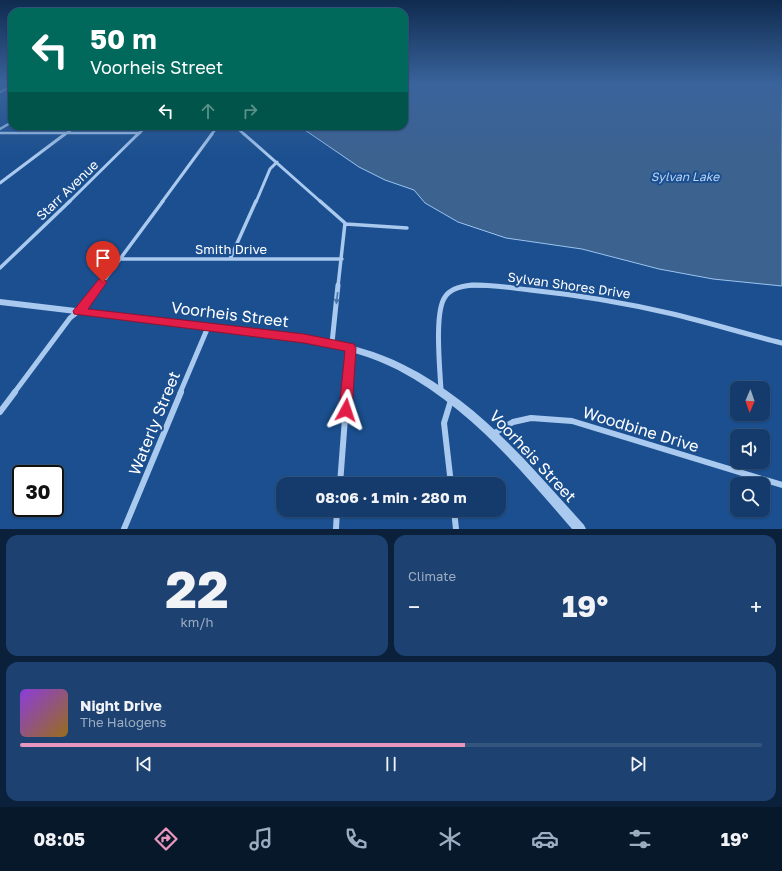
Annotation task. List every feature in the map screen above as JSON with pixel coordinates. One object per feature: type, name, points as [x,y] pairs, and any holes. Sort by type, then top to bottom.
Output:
[{"type":"street","points":[[0,183],[71,130]]},
{"type":"street","name":"Starr Avenue","points":[[0,268],[143,130]]},
{"type":"street","points":[[0,412],[70,318],[86,305],[215,130]]},
{"type":"street","points":[[240,130],[346,224],[407,228]]},
{"type":"street","points":[[0,133],[140,133]]},
{"type":"street","points":[[230,259],[270,169],[277,162]]},
{"type":"street","points":[[332,343],[346,224]]},
{"type":"street","name":"Smith Drive","points":[[120,259],[342,259]]},
{"type":"street","name":"Sylvan Shores Drive","points":[[441,390],[440,310],[444,297],[452,291],[461,288],[488,285],[594,298],[675,314],[782,342]]},
{"type":"street","name":"Voorheis Street","points":[[0,302],[332,343],[405,368],[441,390],[475,416],[580,529]]},
{"type":"street","name":"Waterly Street","points":[[124,529],[208,327]]},
{"type":"street","points":[[341,477],[350,348]]},
{"type":"street","points":[[450,477],[444,423],[451,398]]},
{"type":"street","name":"Woodbine Drive","points":[[493,434],[509,423],[522,419],[542,417],[572,421],[782,485]]},
{"type":"street","points":[[336,529],[337,517]]},
{"type":"street","points":[[455,517],[456,529]]},
{"type":"water","name":"Sylvan Lake","points":[[408,108],[782,108],[782,286],[713,279],[659,269],[582,249],[506,238],[458,222],[425,203],[414,190],[385,180],[359,167],[305,130],[408,130]]},
{"type":"route","points":[[103,282],[86,305],[78,311],[304,338],[350,348],[346,410]]}]
